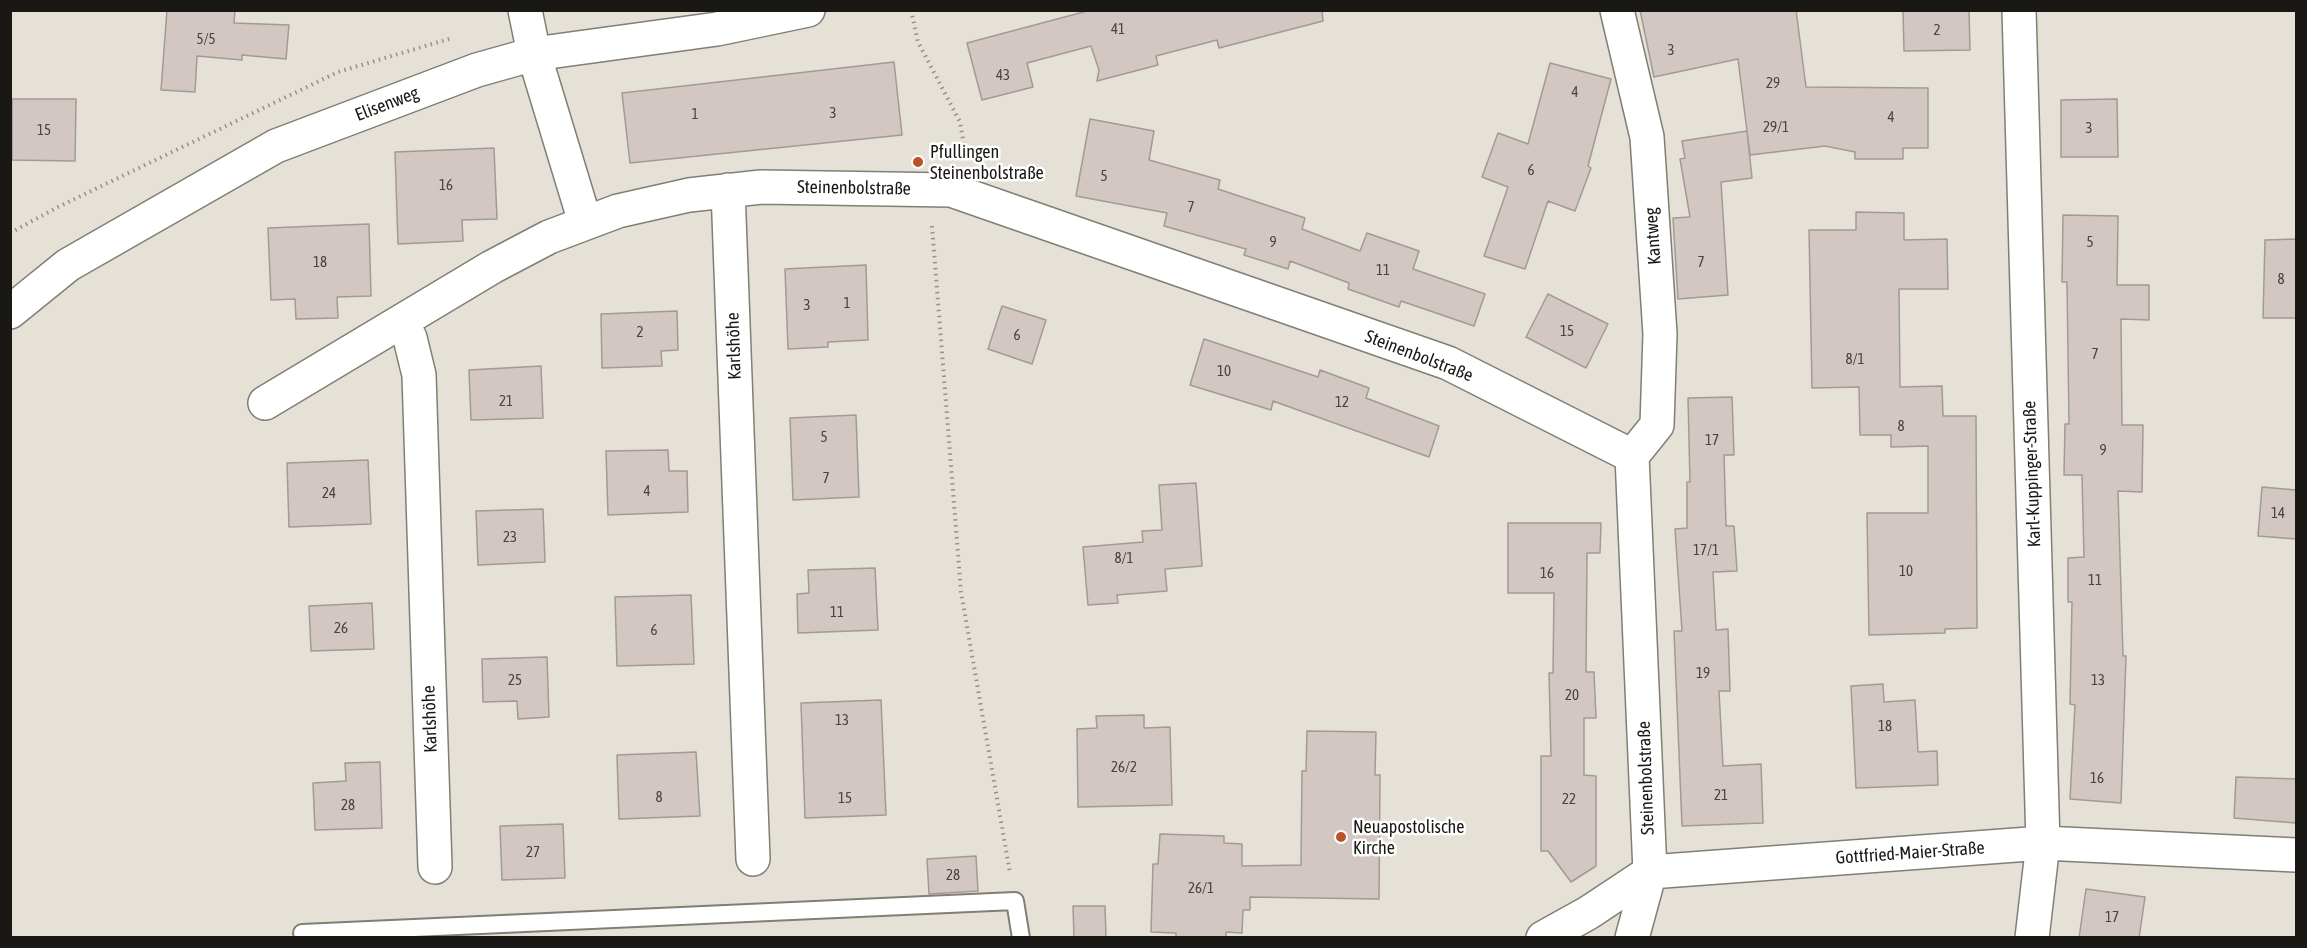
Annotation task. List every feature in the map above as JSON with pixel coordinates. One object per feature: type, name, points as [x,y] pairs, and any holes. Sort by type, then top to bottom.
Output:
[{"type":"street","points":[[525,10],[534,54],[585,222]]},
{"type":"street","name":"Elisenweg","points":[[10,312],[68,266],[276,146],[477,70],[534,54],[717,29],[808,10]]},
{"type":"street","name":"Kantweg","points":[[1617,10],[1647,137],[1660,334],[1657,425],[1632,456]]},
{"type":"street","name":"Karl-Kuppinger-Straße","points":[[2019,10],[2043,843],[2032,938]]},
{"type":"street","name":"Steinenbolstraße","points":[[728,189],[794,186],[951,190],[1448,363],[1632,456],[1650,872],[1632,938]]},
{"type":"street","points":[[265,403],[492,267],[585,222],[651,202],[728,189]]},
{"type":"street","name":"Karlshöhe","points":[[728,189],[753,859]]},
{"type":"street","name":"Karlshöhe","points":[[402,322],[415,354],[418,375],[435,867]]},
{"type":"street","name":"Gottfried-Maier-Straße","points":[[1543,938],[1588,913],[1650,872],[2043,843],[2296,855]]},
{"type":"lane","points":[[302,933],[1015,901],[1021,938]]},
{"type":"path","points":[[911,10],[918,42],[960,122]]},
{"type":"path","points":[[951,190],[932,224],[961,592],[1015,901]]},
{"type":"building","points":[[167,10],[235,10],[234,23],[289,25],[286,59],[242,55],[242,60],[197,56],[195,92],[161,90]]},
{"type":"building","points":[[1091,10],[1322,10],[1323,21],[1219,48],[1217,40],[1156,56],[1158,65],[1097,81],[1099,70],[1091,46],[1027,63],[1033,87],[982,100],[967,43]]},
{"type":"building","points":[[1640,10],[1796,10],[1806,87],[1928,88],[1928,148],[1903,148],[1903,159],[1855,159],[1855,152],[1825,146],[1750,155],[1738,59],[1654,77]]},
{"type":"building","points":[[1903,10],[1969,10],[1970,50],[1904,51]]},
{"type":"building","points":[[894,62],[902,135],[630,163],[622,93]]},
{"type":"building","points":[[1550,63],[1611,79],[1588,166],[1591,168],[1575,211],[1548,201],[1525,269],[1484,256],[1508,187],[1482,177],[1498,133],[1528,144]]},
{"type":"building","points":[[12,99],[76,99],[75,161],[12,160]]},
{"type":"building","points":[[2117,99],[2118,157],[2061,157],[2061,100]]},
{"type":"building","points":[[1090,119],[1154,131],[1149,160],[1220,180],[1218,189],[1305,218],[1302,229],[1360,251],[1367,233],[1419,251],[1413,269],[1485,294],[1474,326],[1401,301],[1399,307],[1348,289],[1349,283],[1290,261],[1288,269],[1244,255],[1246,249],[1164,226],[1167,213],[1076,196]]},
{"type":"building","points":[[1747,131],[1752,178],[1721,182],[1728,295],[1678,299],[1673,218],[1690,217],[1680,159],[1685,158],[1682,141]]},
{"type":"building","points":[[494,148],[497,219],[462,220],[463,241],[398,244],[395,152]]},
{"type":"building","points":[[1856,212],[1904,213],[1904,240],[1947,239],[1948,289],[1899,289],[1900,387],[1942,386],[1943,416],[1976,416],[1977,628],[1945,629],[1945,633],[1869,635],[1867,513],[1928,513],[1928,446],[1891,447],[1891,435],[1860,435],[1859,387],[1812,388],[1809,230],[1856,230]]},
{"type":"building","points":[[2063,215],[2118,216],[2117,285],[2149,285],[2149,320],[2121,319],[2122,425],[2143,425],[2142,492],[2118,491],[2123,656],[2126,656],[2121,803],[2070,799],[2075,705],[2070,704],[2072,602],[2068,602],[2068,558],[2084,557],[2082,475],[2064,475],[2065,424],[2069,424],[2067,282],[2062,282]]},
{"type":"building","points":[[369,224],[371,296],[337,297],[338,318],[296,319],[295,299],[271,300],[268,228]]},
{"type":"building","points":[[2296,239],[2296,318],[2263,318],[2265,240]]},
{"type":"building","points":[[866,265],[868,340],[828,342],[828,347],[788,349],[785,269]]},
{"type":"building","points":[[1548,294],[1608,324],[1586,368],[1526,337]]},
{"type":"building","points":[[1002,306],[1046,320],[1032,364],[988,349]]},
{"type":"building","points":[[677,311],[678,350],[661,351],[662,366],[602,368],[601,314]]},
{"type":"building","points":[[1204,339],[1318,377],[1320,370],[1369,388],[1366,398],[1439,426],[1429,457],[1273,401],[1271,410],[1190,385]]},
{"type":"building","points":[[541,366],[543,418],[471,420],[469,370]]},
{"type":"building","points":[[1732,397],[1734,455],[1724,455],[1726,526],[1734,526],[1737,571],[1713,572],[1716,630],[1728,629],[1730,691],[1719,691],[1723,766],[1761,764],[1763,823],[1682,826],[1674,631],[1682,631],[1675,529],[1687,528],[1687,482],[1690,482],[1688,398]]},
{"type":"building","points":[[856,415],[859,497],[793,500],[790,418]]},
{"type":"building","points":[[668,450],[669,471],[687,471],[688,512],[608,515],[606,451]]},
{"type":"building","points":[[368,460],[371,524],[289,527],[287,463]]},
{"type":"building","points":[[1196,483],[1202,566],[1165,569],[1167,591],[1117,595],[1118,603],[1088,605],[1083,547],[1143,542],[1142,531],[1162,530],[1159,485]]},
{"type":"building","points":[[2262,487],[2296,490],[2296,539],[2258,536]]},
{"type":"building","points":[[543,509],[545,562],[478,565],[476,511]]},
{"type":"building","points":[[1508,523],[1601,523],[1600,553],[1587,553],[1586,672],[1594,672],[1596,718],[1584,718],[1584,775],[1596,776],[1596,866],[1571,882],[1548,851],[1541,851],[1541,756],[1551,756],[1549,673],[1553,673],[1554,593],[1508,593]]},
{"type":"building","points":[[875,568],[878,630],[798,633],[797,594],[809,593],[808,570]]},
{"type":"building","points":[[691,595],[694,664],[617,666],[615,597]]},
{"type":"building","points":[[372,603],[374,649],[311,651],[309,606]]},
{"type":"building","points":[[547,657],[549,717],[518,719],[517,701],[483,702],[482,659]]},
{"type":"building","points":[[1883,684],[1884,702],[1915,700],[1918,752],[1937,751],[1938,785],[1856,788],[1851,686]]},
{"type":"building","points":[[881,700],[886,815],[805,818],[801,703]]},
{"type":"building","points":[[1144,715],[1144,728],[1170,727],[1172,805],[1078,807],[1077,729],[1097,728],[1096,716]]},
{"type":"building","points":[[1307,731],[1376,732],[1375,775],[1380,775],[1379,899],[1250,897],[1250,910],[1243,910],[1242,933],[1226,932],[1226,938],[1176,938],[1176,933],[1151,932],[1153,864],[1158,864],[1160,834],[1224,836],[1224,843],[1242,844],[1242,866],[1301,865],[1302,771],[1306,771]]},
{"type":"building","points":[[696,752],[700,816],[619,819],[617,755]]},
{"type":"building","points":[[380,762],[382,828],[315,830],[313,783],[346,781],[345,763]]},
{"type":"building","points":[[2236,777],[2296,779],[2296,823],[2234,818]]},
{"type":"building","points":[[563,824],[565,878],[502,880],[500,826]]},
{"type":"building","points":[[976,856],[978,891],[929,894],[927,859]]},
{"type":"building","points":[[2086,889],[2145,897],[2139,938],[2079,938]]},
{"type":"building","points":[[1073,906],[1105,906],[1106,938],[1074,938]]},
{"type":"place","name":"Pfullingen Steinenbolstraße","points":[[918,162]]},
{"type":"place","name":"Neuapostolische Kirche","points":[[1341,837]]}]
